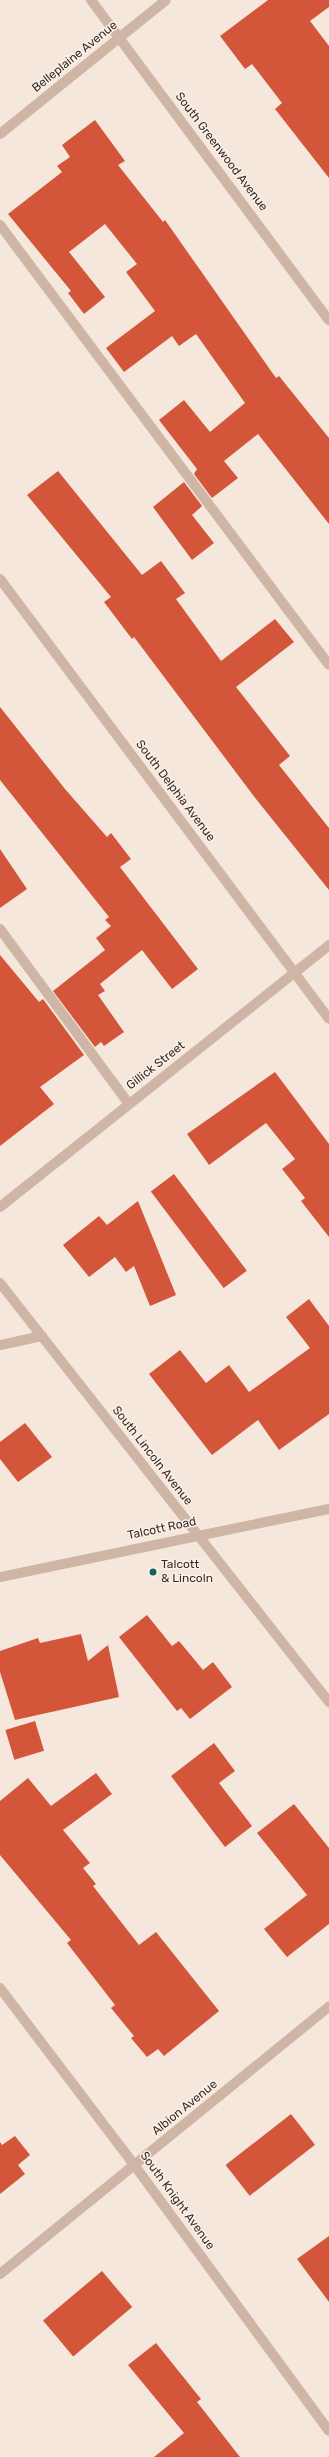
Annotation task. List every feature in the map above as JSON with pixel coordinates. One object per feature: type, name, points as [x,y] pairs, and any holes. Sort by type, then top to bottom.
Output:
[{"type":"street","name":"South Greenwood Avenue","points":[[91,0],[329,320]]},
{"type":"street","name":"Belleplaine Avenue","points":[[0,134],[166,0]]},
{"type":"street","points":[[0,225],[329,665]]},
{"type":"street","name":"South Delphia Avenue","points":[[0,578],[329,1019]]},
{"type":"street","points":[[0,929],[129,1104]]},
{"type":"street","name":"Gillick Street","points":[[0,1207],[329,945]]},
{"type":"street","name":"South Lincoln Avenue","points":[[0,1283],[329,1702]]},
{"type":"street","points":[[0,1345],[42,1336]]},
{"type":"street","name":"Talcott Road","points":[[0,1577],[197,1535],[329,1509]]},
{"type":"street","name":"South Knight Avenue","points":[[0,1988],[135,2166],[329,2431]]},
{"type":"street","name":"Albion Avenue","points":[[0,2274],[135,2166],[329,2006]]},
{"type":"building","points":[[268,0],[329,0],[329,7],[310,21],[329,46],[329,178],[275,109],[282,103],[252,64],[245,69],[220,36]]},
{"type":"building","points":[[95,120],[125,161],[118,165],[163,222],[165,220],[276,378],[279,376],[329,438],[329,524],[258,434],[224,461],[238,478],[212,498],[194,474],[197,469],[159,420],[184,400],[210,432],[245,403],[196,334],[179,346],[172,336],[124,372],[106,348],[155,311],[126,272],[137,264],[105,224],[69,252],[105,297],[84,314],[68,293],[71,291],[8,214],[62,172],[57,166],[70,157],[62,145]]},
{"type":"building","points":[[58,471],[142,575],[161,561],[185,593],[176,599],[221,661],[275,619],[294,642],[236,687],[290,756],[279,765],[329,828],[329,890],[256,799],[134,637],[132,639],[104,602],[111,597],[27,495]]},
{"type":"building","points":[[184,482],[202,506],[192,515],[214,543],[192,560],[153,507]]},
{"type":"building","points":[[0,707],[65,789],[107,837],[111,833],[131,859],[120,867],[198,969],[172,989],[142,950],[100,984],[105,991],[98,995],[124,1032],[104,1046],[101,1042],[95,1047],[53,991],[105,950],[96,938],[111,926],[105,920],[109,917],[0,780]]},
{"type":"building","points":[[0,849],[27,889],[0,908]]},
{"type":"building","points":[[0,955],[39,1002],[43,999],[84,1055],[40,1087],[54,1104],[0,1146]]},
{"type":"building","points":[[275,1072],[329,1144],[329,1237],[301,1201],[305,1198],[282,1169],[295,1159],[266,1123],[209,1165],[187,1134]]},
{"type":"building","points":[[174,1174],[247,1271],[224,1288],[151,1191]]},
{"type":"building","points":[[138,1201],[176,1295],[150,1306],[134,1266],[126,1272],[115,1257],[89,1277],[63,1245],[99,1216],[107,1225]]},
{"type":"building","points":[[309,1299],[329,1326],[329,1414],[279,1450],[258,1420],[212,1455],[149,1374],[180,1350],[206,1383],[229,1365],[249,1392],[310,1348],[286,1317]]},
{"type":"building","points":[[25,1423],[52,1457],[18,1482],[0,1459],[0,1442]]},
{"type":"building","points":[[147,1615],[172,1646],[179,1641],[203,1670],[213,1662],[232,1687],[190,1719],[181,1708],[177,1711],[119,1637]]},
{"type":"building","points":[[81,1634],[88,1661],[108,1645],[119,1697],[15,1720],[0,1672],[0,1651],[38,1638],[40,1643]]},
{"type":"building","points":[[35,1721],[44,1751],[14,1760],[5,1730]]},
{"type":"building","points":[[214,1743],[235,1771],[219,1783],[252,1826],[225,1847],[171,1776]]},
{"type":"building","points":[[96,1773],[112,1794],[63,1830],[90,1863],[83,1868],[96,1884],[93,1886],[139,1945],[156,1932],[219,2011],[164,2056],[158,2049],[147,2057],[131,2038],[134,2036],[111,2008],[115,2005],[67,1943],[71,1940],[0,1855],[0,1801],[28,1778],[51,1806]]},
{"type":"building","points":[[294,1804],[329,1848],[329,1924],[287,1957],[264,1929],[307,1895],[257,1833]]},
{"type":"building","points":[[291,2114],[315,2145],[250,2196],[226,2165]]},
{"type":"building","points":[[15,2136],[30,2155],[18,2165],[25,2174],[0,2194],[0,2142],[2,2145]]},
{"type":"building","points":[[329,2236],[329,2302],[297,2259]]},
{"type":"building","points":[[102,2271],[132,2307],[73,2356],[43,2320]]},
{"type":"building","points":[[156,2343],[201,2399],[197,2402],[240,2457],[154,2457],[184,2433],[128,2365]]},
{"type":"place","name":"Talcott & Lincoln","points":[[153,1572]]}]
